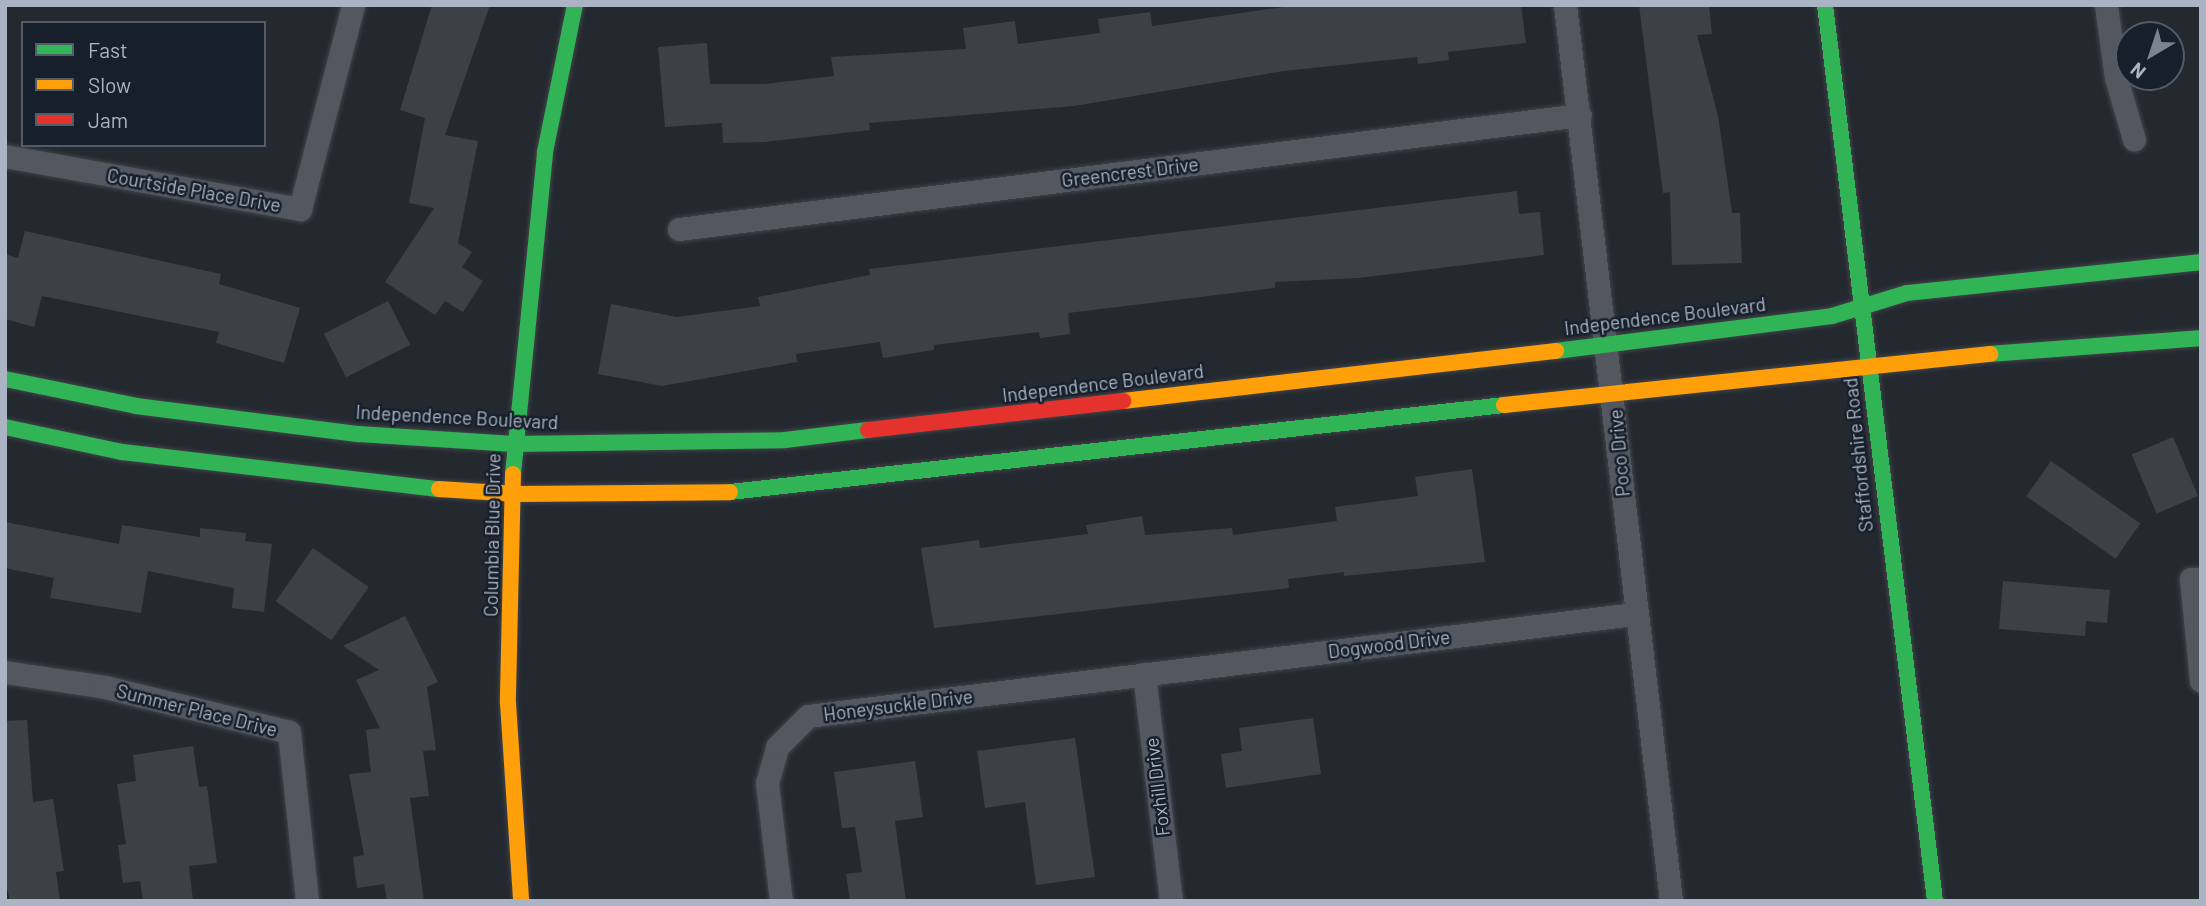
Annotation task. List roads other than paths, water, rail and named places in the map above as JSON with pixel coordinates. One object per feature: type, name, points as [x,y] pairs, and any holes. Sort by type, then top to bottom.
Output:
[{"type":"main road","name":"Columbia Blue Drive","points":[[521,901],[512,828],[508,703],[517,495],[514,444],[545,152],[575,5]]},
{"type":"main road","name":"Staffordshire Road","points":[[1825,5],[1935,901]]},
{"type":"main road","name":"Independence Boulevard","points":[[5,379],[245,422],[514,444],[785,440],[1072,420],[1832,316],[1907,293],[2201,262]]},
{"type":"main road","points":[[5,427],[250,471],[517,495],[740,492],[1869,363],[2201,338]]},
{"type":"main road","points":[[1072,420],[1076,455]]},
{"type":"street","name":"Courtside Place Drive","points":[[5,156],[300,209],[353,5]]},
{"type":"street","name":"Poco Drive","points":[[1565,5],[1609,345],[1634,614],[1671,901]]},
{"type":"street","points":[[2106,5],[2116,78],[2134,139]]},
{"type":"street","name":"Greencrest Drive","points":[[679,229],[1580,115]]},
{"type":"street","points":[[2196,579],[2201,681]]},
{"type":"street","name":"Dogwood Drive","points":[[1144,674],[1634,614]]},
{"type":"street","name":"Summer Place Drive","points":[[5,672],[105,687],[289,733],[307,901]]},
{"type":"street","name":"Honeysuckle Drive","points":[[781,901],[767,783],[776,747],[807,716],[1144,674]]},
{"type":"street","name":"Foxhill Drive","points":[[1144,674],[1171,901]]}]
